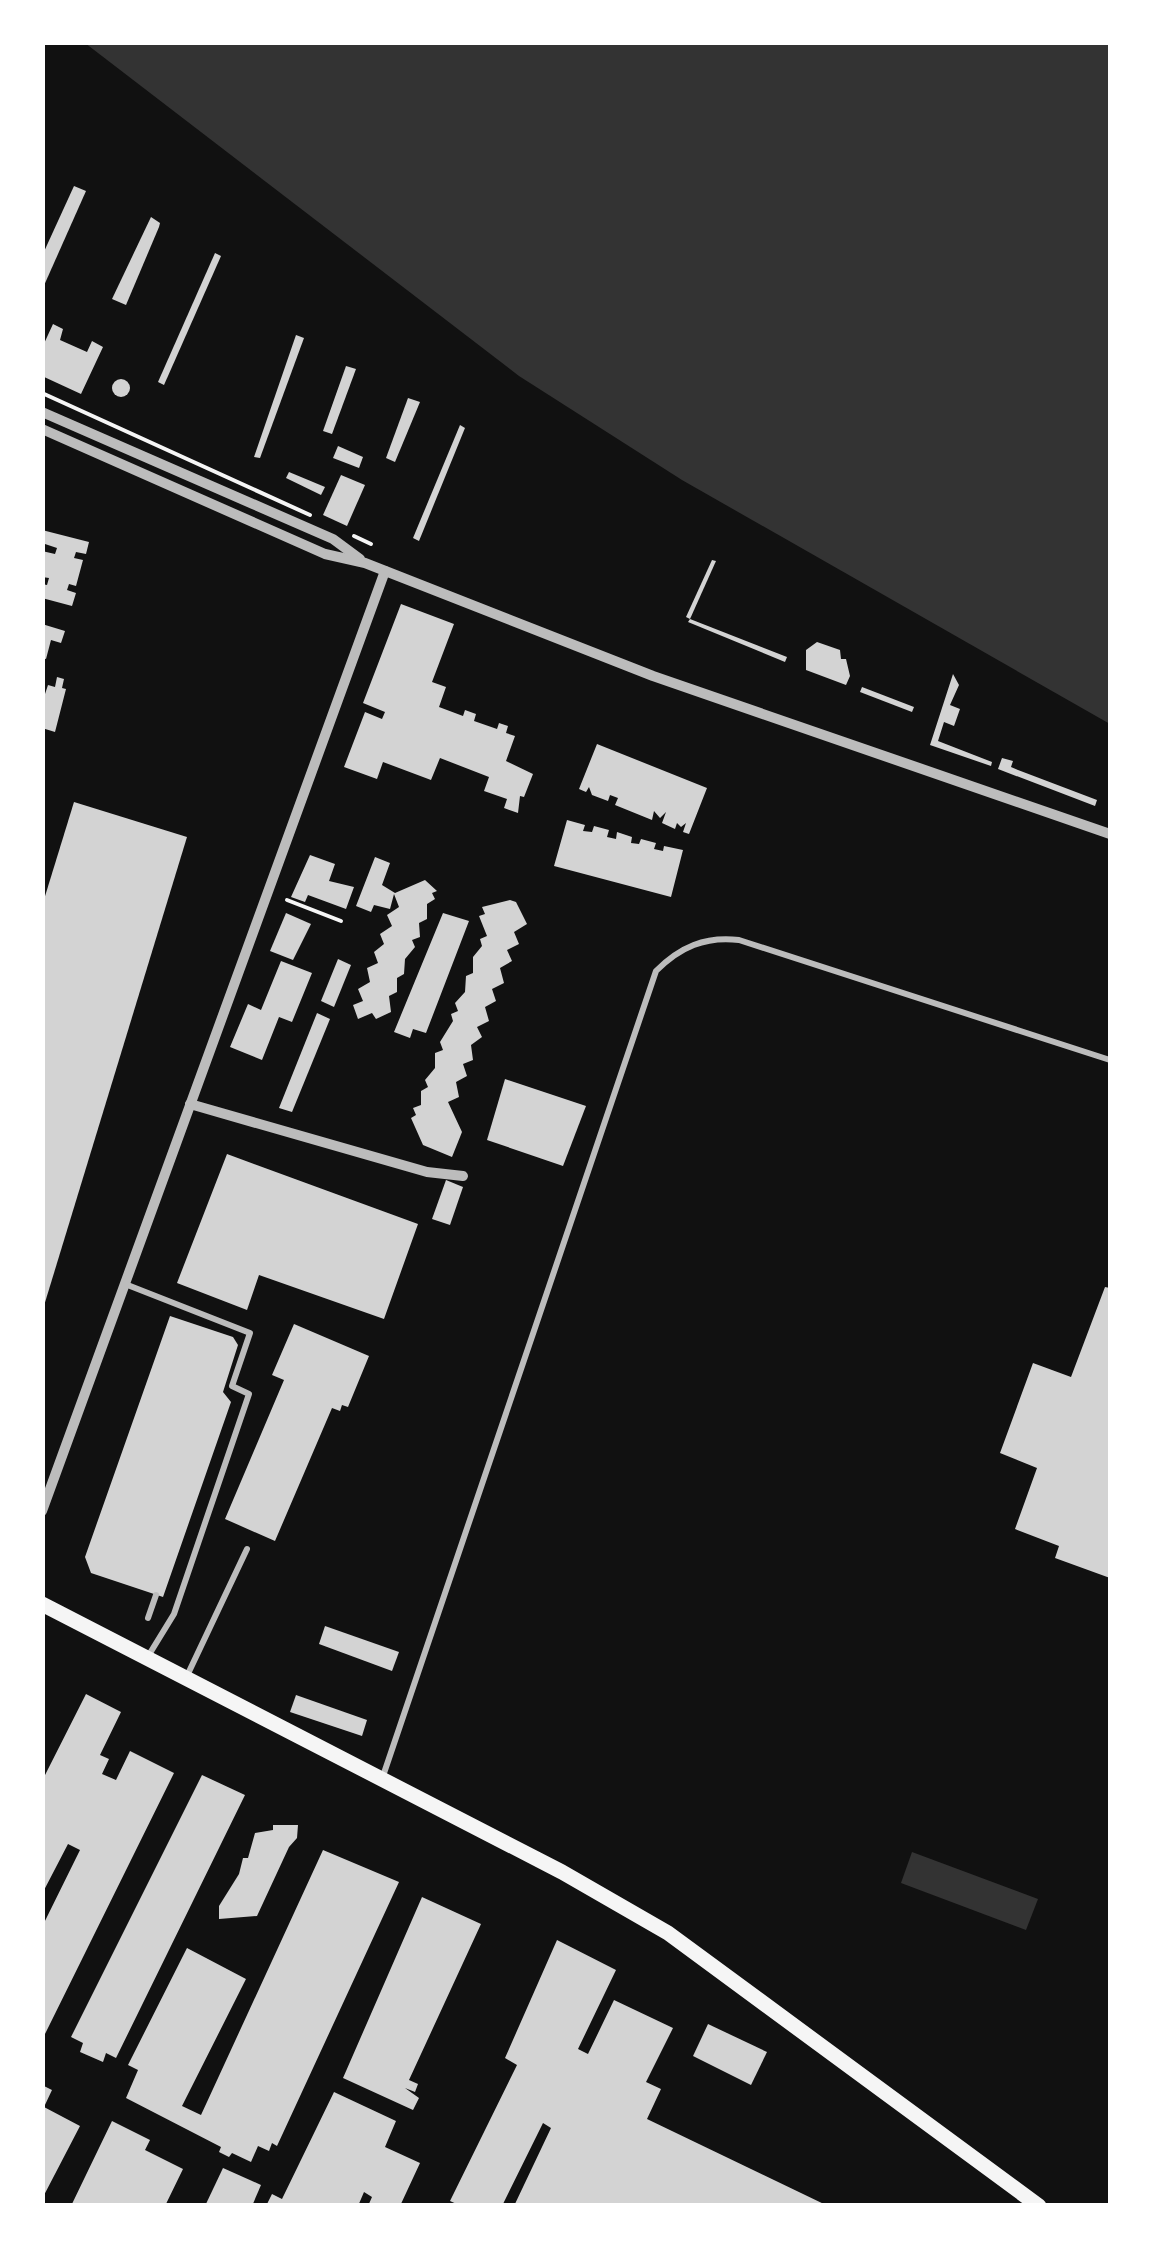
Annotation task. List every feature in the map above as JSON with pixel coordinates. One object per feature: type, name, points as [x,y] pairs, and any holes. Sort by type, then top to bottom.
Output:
[{"type":"main road","points":[[42,1604],[562,1872],[668,1933],[1039,2206]]},
{"type":"street","points":[[42,412],[333,539],[385,571],[653,676],[1110,834]]},
{"type":"street","points":[[68,440],[74,426]]},
{"type":"street","points":[[42,429],[326,554],[365,562]]},
{"type":"street","points":[[42,1511],[385,571]]},
{"type":"street","points":[[190,1104],[427,1172],[462,1176]]},
{"type":"lane","points":[[382,1780],[656,971],[671,956],[704,940],[739,940],[1110,1060]]},
{"type":"lane","points":[[125,1284],[250,1333],[232,1386],[249,1394],[174,1614],[146,1659]]},
{"type":"lane","points":[[185,1679],[247,1549]]},
{"type":"lane","points":[[148,1618],[156,1595]]},
{"type":"path","points":[[42,392],[308,511],[311,517]]},
{"type":"path","points":[[341,531],[371,544]]},
{"type":"path","points":[[287,900],[342,921]]},
{"type":"shaded area","points":[[85,43],[1110,43],[1110,724],[682,480],[519,376]]},
{"type":"shaded area","points":[[912,1852],[1038,1899],[1026,1930],[901,1883]]},
{"type":"building","points":[[74,186],[86,191],[42,290],[42,256]]},
{"type":"building","points":[[151,217],[160,223],[159,227],[126,305],[112,299]]},
{"type":"building","points":[[215,253],[221,256],[164,385],[158,382]]},
{"type":"building","points":[[53,324],[63,329],[60,340],[87,352],[92,341],[103,347],[81,394],[42,376],[42,348]]},
{"type":"building","points":[[296,335],[304,338],[260,458],[254,457]]},
{"type":"building","points":[[346,366],[356,369],[332,434],[323,431]]},
{"type":"building","points":[[121,379],[130,388],[121,397],[112,388]]},
{"type":"building","points":[[408,398],[420,402],[395,462],[386,458]]},
{"type":"building","points":[[460,425],[465,428],[419,541],[413,538]]},
{"type":"building","points":[[338,446],[363,457],[359,468],[333,458]]},
{"type":"building","points":[[289,472],[325,487],[321,495],[286,478]]},
{"type":"building","points":[[341,475],[365,485],[347,526],[323,515]]},
{"type":"building","points":[[42,530],[89,542],[86,554],[76,552],[74,558],[83,560],[76,586],[69,584],[67,590],[76,593],[72,606],[42,598],[42,584],[47,585],[49,578],[42,577],[42,551],[55,554],[57,548],[42,543]]},
{"type":"building","points":[[712,560],[716,561],[690,619],[686,617]]},
{"type":"building","points":[[401,604],[454,624],[432,682],[446,687],[439,707],[463,716],[465,710],[476,714],[474,721],[497,729],[499,723],[508,726],[506,733],[515,736],[506,761],[533,774],[524,797],[520,796],[518,813],[504,808],[507,799],[484,791],[489,777],[440,758],[431,780],[383,762],[377,779],[344,767],[365,712],[382,719],[385,712],[363,703]]},
{"type":"building","points":[[690,619],[787,657],[785,662],[688,622]]},
{"type":"building","points":[[42,624],[65,631],[61,643],[51,640],[46,659],[42,658]]},
{"type":"building","points":[[817,642],[840,650],[850,676],[846,685],[806,670],[806,650]]},
{"type":"building","points":[[953,674],[959,685],[950,705],[960,709],[954,726],[944,722],[938,741],[992,762],[991,766],[930,745]]},
{"type":"building","points":[[57,677],[64,679],[62,688],[66,689],[55,732],[42,728],[42,703],[48,685],[55,687]]},
{"type":"building","points":[[862,687],[914,707],[912,712],[860,692]]},
{"type":"building","points":[[597,744],[707,788],[689,834],[683,832],[686,823],[681,827],[677,823],[675,829],[662,823],[666,812],[660,818],[654,811],[652,820],[615,805],[618,798],[610,795],[608,801],[592,795],[589,787],[586,792],[579,789]]},
{"type":"building","points":[[1002,758],[1013,761],[1011,767],[1097,800],[1095,806],[998,769]]},
{"type":"building","points":[[74,802],[187,837],[43,1309],[42,906]]},
{"type":"building","points":[[567,820],[585,825],[583,831],[592,832],[594,826],[609,830],[607,837],[616,839],[617,832],[632,837],[631,843],[639,844],[641,839],[656,843],[654,849],[663,851],[664,846],[683,850],[671,897],[554,866]]},
{"type":"building","points":[[310,855],[335,864],[329,881],[354,887],[346,909],[308,895],[305,902],[291,897]]},
{"type":"building","points":[[375,857],[390,863],[382,885],[395,893],[425,880],[437,891],[432,893],[435,899],[427,904],[427,919],[419,923],[420,937],[412,940],[415,947],[405,959],[404,974],[397,978],[397,992],[389,996],[391,1012],[376,1019],[372,1013],[358,1019],[353,1005],[363,1001],[358,989],[370,982],[367,968],[378,963],[374,952],[384,944],[380,934],[392,926],[387,915],[399,907],[394,894],[390,909],[374,905],[371,912],[356,906]]},
{"type":"building","points":[[516,902],[527,924],[514,932],[519,944],[507,950],[512,961],[500,968],[504,983],[492,989],[496,1001],[485,1007],[489,1021],[477,1027],[482,1037],[471,1045],[473,1060],[463,1064],[467,1076],[456,1082],[459,1097],[448,1102],[462,1132],[452,1157],[423,1145],[411,1118],[416,1115],[413,1108],[421,1105],[421,1091],[428,1087],[425,1080],[435,1068],[435,1053],[443,1050],[440,1042],[453,1021],[451,1014],[458,1011],[455,1003],[465,992],[466,976],[473,973],[473,957],[482,946],[480,939],[487,936],[479,916],[485,914],[482,907]]},
{"type":"building","points":[[286,913],[311,924],[293,960],[270,951]]},
{"type":"building","points":[[443,913],[469,921],[426,1033],[413,1029],[410,1038],[394,1032]]},
{"type":"building","points":[[338,959],[351,965],[334,1007],[321,1001]]},
{"type":"building","points":[[281,961],[312,973],[292,1022],[279,1017],[262,1060],[230,1047],[248,1004],[261,1010]]},
{"type":"building","points":[[317,1013],[330,1019],[292,1112],[279,1108]]},
{"type":"building","points":[[505,1079],[586,1106],[563,1166],[487,1140]]},
{"type":"building","points":[[227,1154],[418,1224],[384,1319],[259,1275],[247,1310],[177,1283]]},
{"type":"building","points":[[446,1180],[463,1187],[450,1225],[432,1219]]},
{"type":"building","points":[[1105,1287],[1110,1288],[1110,1578],[1055,1558],[1059,1546],[1015,1529],[1037,1468],[1000,1453],[1033,1363],[1071,1377]]},
{"type":"building","points":[[170,1316],[233,1337],[238,1345],[223,1392],[231,1402],[163,1597],[91,1573],[85,1557]]},
{"type":"building","points":[[294,1324],[369,1356],[348,1407],[342,1405],[340,1411],[332,1408],[275,1541],[225,1519],[284,1380],[272,1375]]},
{"type":"building","points":[[325,1626],[399,1652],[392,1671],[319,1644]]},
{"type":"building","points":[[86,1694],[121,1712],[100,1755],[109,1759],[102,1774],[116,1780],[130,1751],[174,1773],[45,2034],[42,1927],[80,1850],[68,1844],[42,1894],[42,1781]]},
{"type":"building","points":[[296,1695],[367,1720],[362,1736],[290,1712]]},
{"type":"building","points":[[202,1775],[245,1795],[116,2058],[106,2053],[103,2062],[80,2052],[83,2043],[71,2037]]},
{"type":"building","points":[[273,1825],[298,1825],[297,1838],[289,1847],[257,1916],[219,1919],[219,1906],[239,1874],[243,1858],[248,1858],[255,1833],[273,1830]]},
{"type":"building","points":[[323,1850],[399,1882],[277,2146],[272,2143],[269,2151],[258,2146],[251,2162],[232,2153],[229,2157],[219,2152],[221,2147],[126,2098],[138,2070],[128,2065],[187,1948],[246,1979],[182,2106],[201,2115]]},
{"type":"building","points":[[422,1897],[481,1924],[409,2080],[418,2084],[415,2092],[405,2088],[419,2098],[413,2110],[343,2078]]},
{"type":"building","points":[[557,1940],[616,1970],[578,2049],[588,2054],[614,2000],[673,2028],[646,2082],[661,2089],[647,2119],[828,2206],[514,2206],[551,2128],[543,2123],[502,2206],[461,2206],[450,2201],[517,2065],[505,2058]]},
{"type":"building","points":[[708,2024],[767,2052],[751,2085],[693,2056]]},
{"type":"building","points":[[42,2085],[52,2090],[44,2107],[80,2126],[42,2199]]},
{"type":"building","points":[[334,2092],[396,2121],[385,2147],[420,2163],[400,2206],[368,2206],[372,2197],[364,2192],[358,2206],[266,2206],[272,2194],[282,2199]]},
{"type":"building","points":[[112,2121],[150,2140],[145,2150],[183,2169],[165,2206],[71,2206]]},
{"type":"building","points":[[223,2168],[261,2185],[252,2206],[205,2206]]}]
